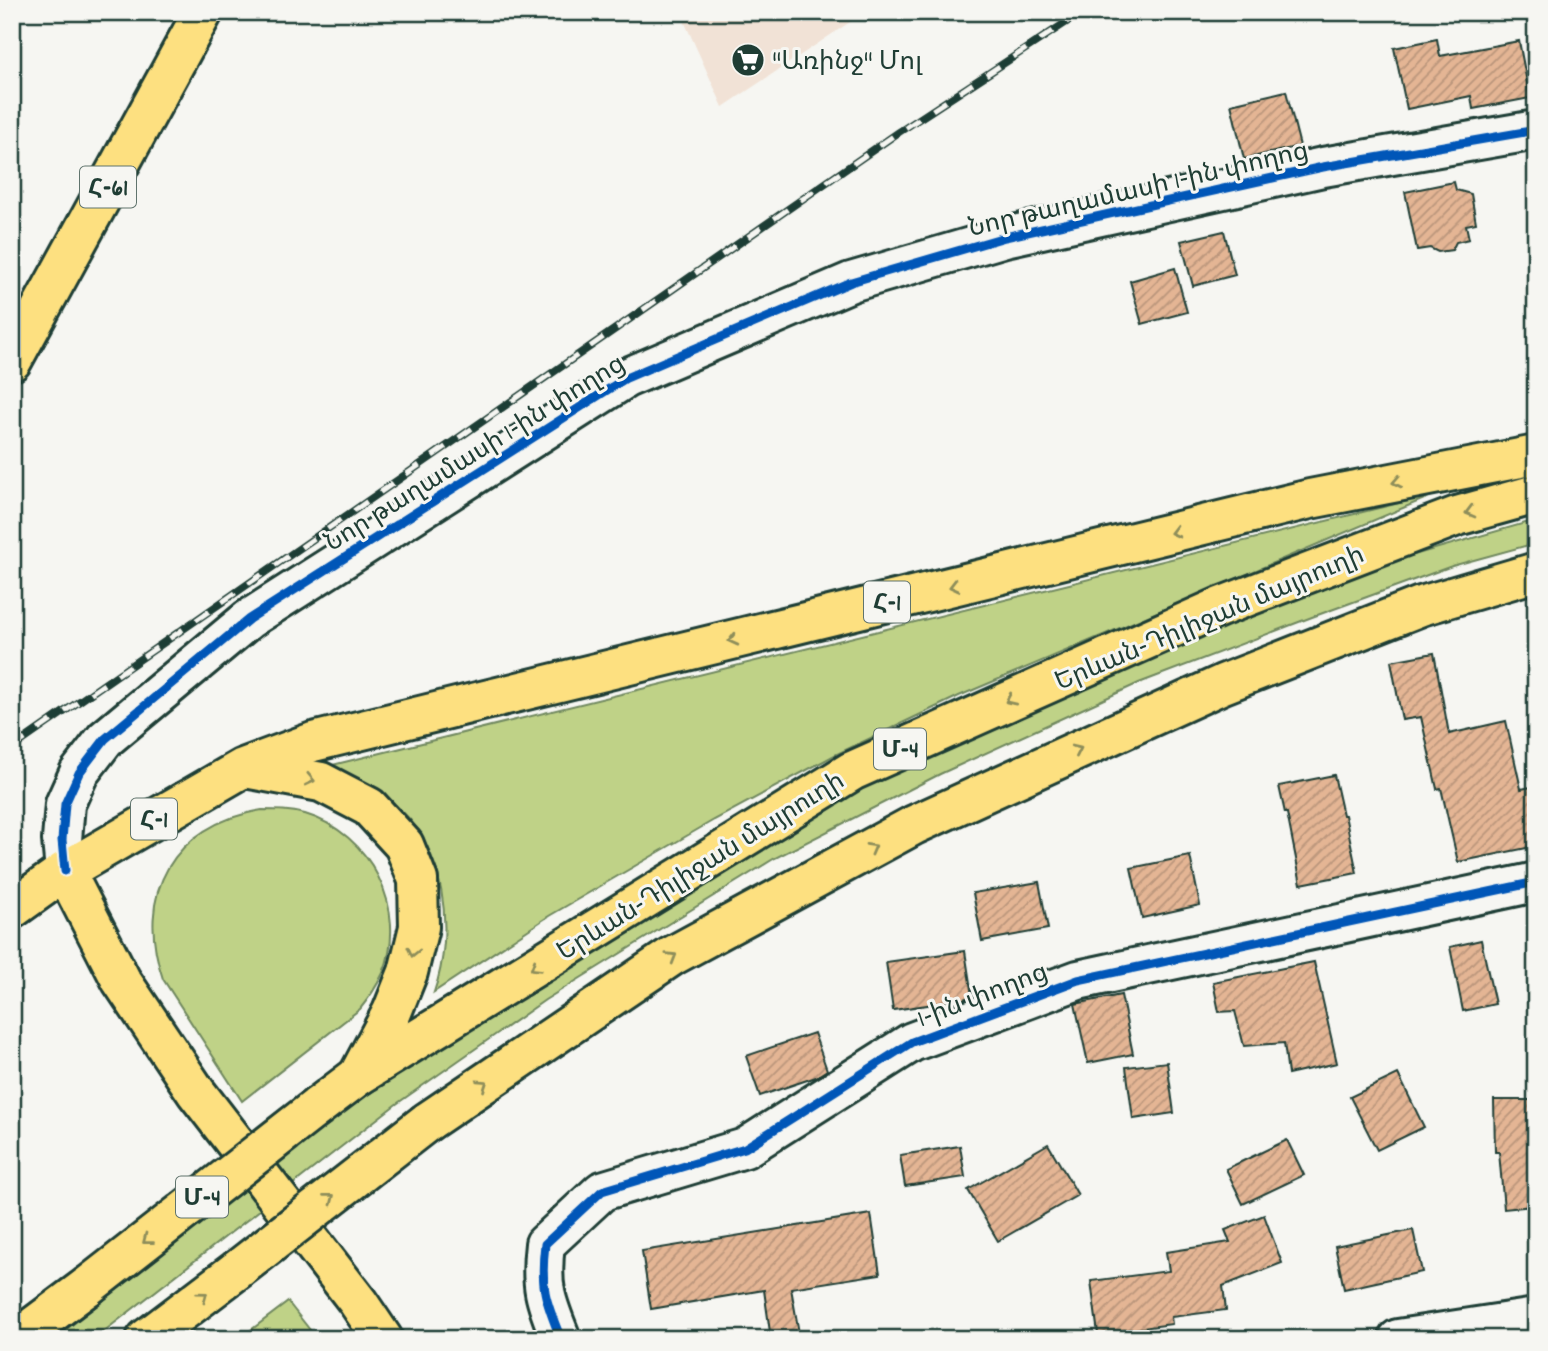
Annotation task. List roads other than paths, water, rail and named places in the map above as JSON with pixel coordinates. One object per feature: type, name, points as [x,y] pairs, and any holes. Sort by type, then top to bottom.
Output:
[{"type":"main road","name":"Հ-61","points":[[12,361],[203,12]]},
{"type":"main road","name":"Հ-1","points":[[12,909],[65,871],[243,768],[313,742],[1310,499],[1536,455]]},
{"type":"main road","name":"Երևան-Դիլիջան մայրուղի","points":[[17,1339],[358,1076],[852,771],[1220,607],[1457,516],[1536,494]]},
{"type":"main road","points":[[157,1333],[427,1122],[672,956],[914,825],[1223,684],[1421,606],[1536,572]]},
{"type":"main road","points":[[243,768],[321,782],[369,807],[404,845],[418,880],[419,928],[408,972],[392,1012],[358,1076]]},
{"type":"main road","points":[[65,871],[121,980],[196,1092],[358,1302],[383,1339]]},
{"type":"street","name":"Նոր թաղամասի 1-ին փողոց","points":[[65,871],[62,840],[65,804],[79,773],[105,738],[249,619],[626,378],[851,282],[1005,237],[1323,167],[1536,130]]},
{"type":"street","name":"1-ին փողոց","points":[[561,1339],[547,1306],[541,1274],[545,1244],[602,1191],[745,1148],[912,1042],[1078,980],[1536,882]]},
{"type":"street","points":[[1398,1339],[1536,1318]]},
{"type":"railway","points":[[12,748],[899,132],[1082,12]]},
{"type":"place","name":"\"Առինջ\" Մոլ","points":[[748,60]]}]
